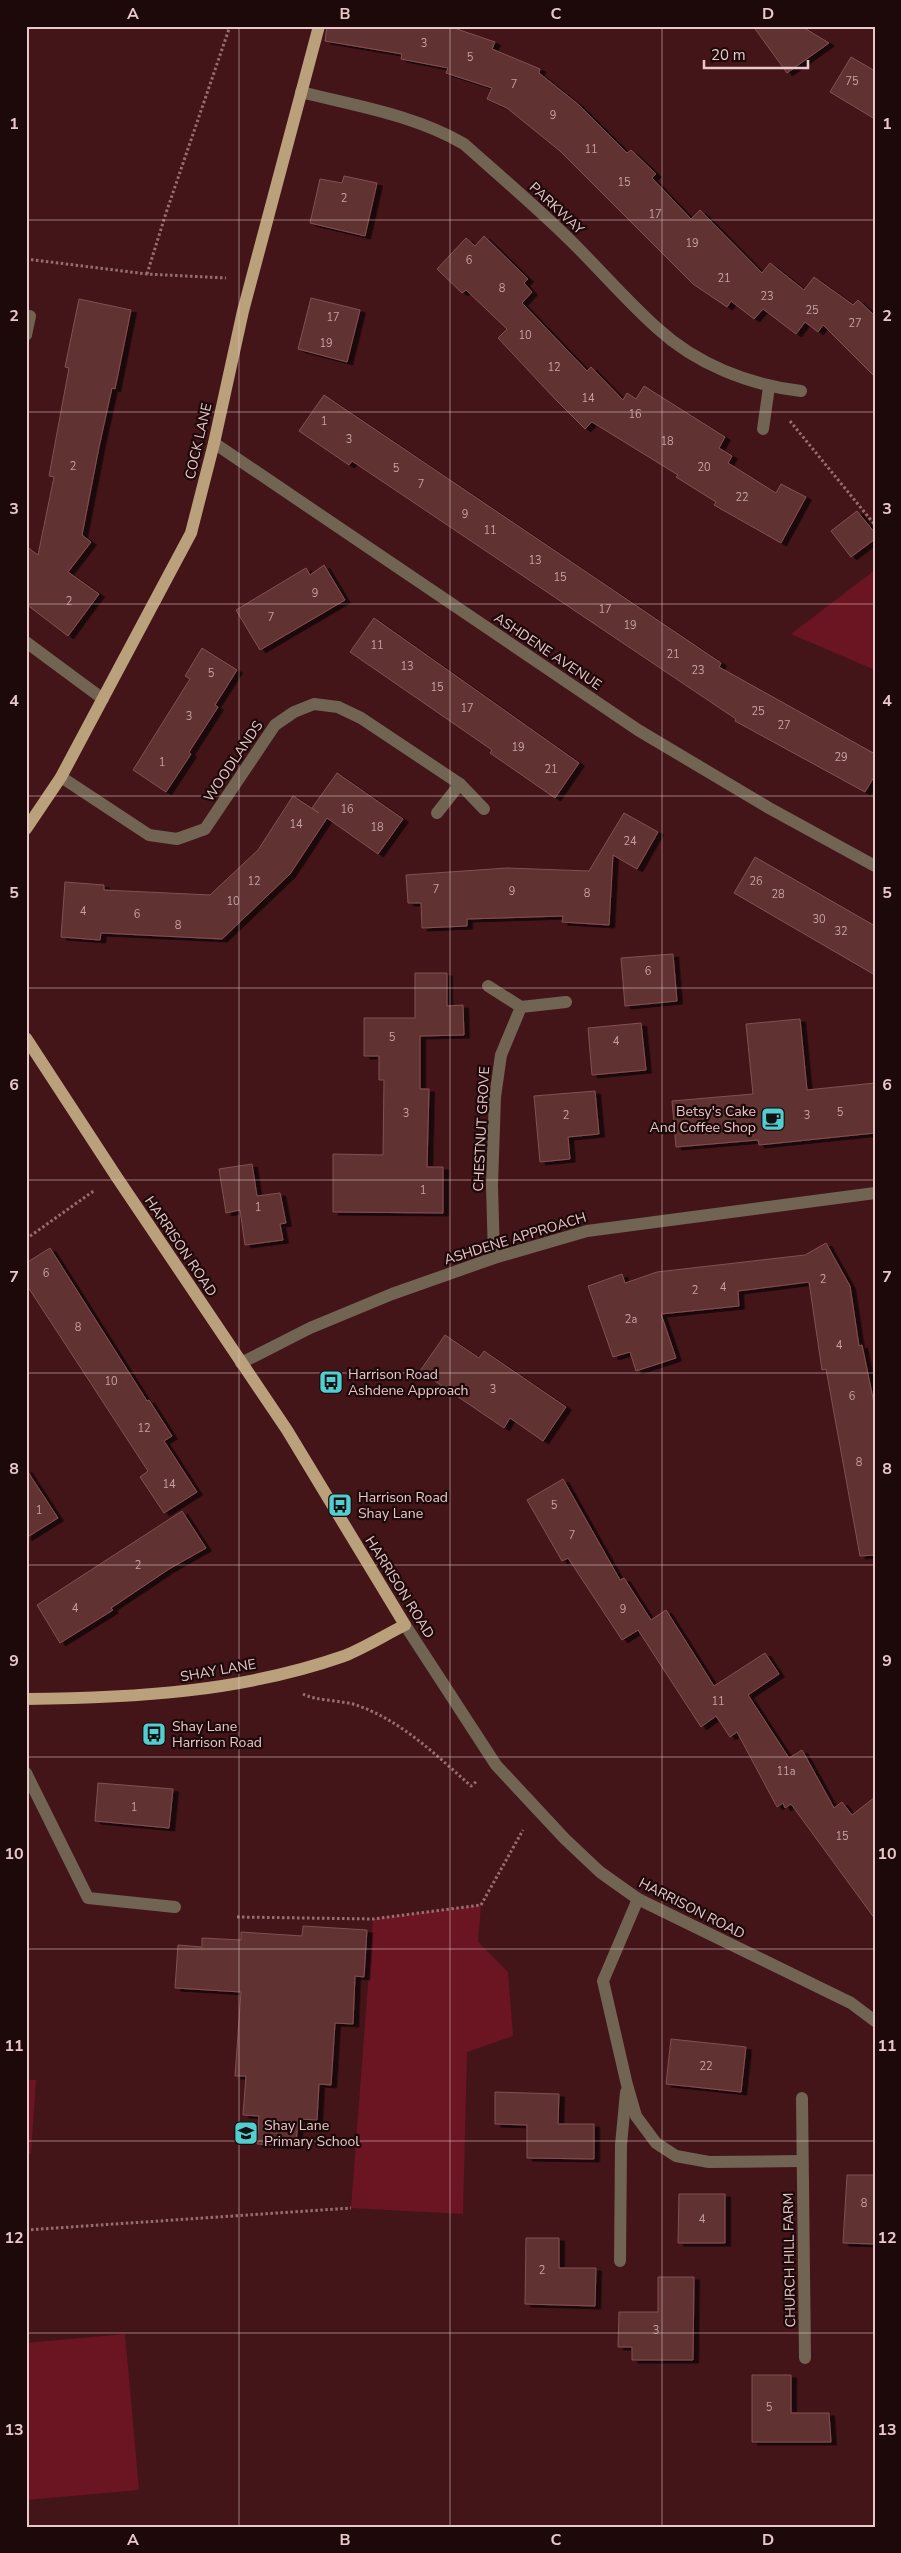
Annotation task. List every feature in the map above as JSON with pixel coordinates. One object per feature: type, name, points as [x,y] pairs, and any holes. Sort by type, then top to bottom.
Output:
[{"type":"main road","name":"COCK LANE","points":[[26,829],[61,777],[191,533],[252,279],[319,26]]},
{"type":"main road","name":"HARRISON ROAD","points":[[26,1038],[116,1176],[287,1430],[405,1625]]},
{"type":"main road","name":"SHAY LANE","points":[[26,1699],[112,1698],[169,1694],[224,1687],[345,1656],[405,1625]]},
{"type":"street","name":"PARKWAY","points":[[301,92],[418,121],[444,132],[464,144],[573,243],[657,329],[686,351],[717,367],[769,387],[801,391]]},
{"type":"street","points":[[26,336],[30,316]]},
{"type":"street","points":[[763,429],[769,387]]},
{"type":"street","name":"ASHDENE AVENUE","points":[[214,443],[638,730],[769,808],[875,866]]},
{"type":"street","points":[[26,642],[103,699]]},
{"type":"street","name":"WOODLANDS","points":[[61,777],[149,835],[177,839],[205,829],[275,725],[294,712],[314,704],[338,707],[361,718],[460,784],[484,809]]},
{"type":"street","points":[[437,813],[460,784]]},
{"type":"street","points":[[488,986],[522,1006],[566,1002]]},
{"type":"street","name":"CHESTNUT GROVE","points":[[494,1258],[492,1185],[495,1097],[500,1055],[522,1006]]},
{"type":"street","name":"ASHDENE APPROACH","points":[[241,1363],[310,1328],[392,1294],[494,1258],[587,1230],[875,1193]]},
{"type":"street","name":"HARRISON ROAD","points":[[405,1625],[496,1765],[600,1872],[638,1899],[851,2003],[875,2020]]},
{"type":"street","points":[[26,1772],[88,1898],[174,1907]]},
{"type":"street","points":[[638,1899],[603,1981],[636,2116],[656,2144],[676,2156],[709,2162],[802,2161]]},
{"type":"street","points":[[620,2261],[621,2145],[627,2085]]},
{"type":"street","name":"CHURCH HILL FARM","points":[[802,2098],[805,2358]]},
{"type":"path","points":[[147,274],[230,26]]},
{"type":"path","points":[[26,259],[147,274],[252,279]]},
{"type":"path","points":[[769,387],[791,424],[875,525]]},
{"type":"path","points":[[26,1239],[116,1176]]},
{"type":"path","points":[[273,1675],[308,1696],[336,1699],[359,1706],[389,1720],[426,1746],[471,1786],[496,1765]]},
{"type":"path","points":[[237,1917],[373,1919],[481,1905],[535,1807]]},
{"type":"path","points":[[26,2230],[351,2208]]},
{"type":"shaded area","points":[[875,570],[875,670],[791,634]]},
{"type":"shaded area","points":[[481,1905],[478,1942],[508,1972],[513,2036],[467,2052],[463,2214],[351,2208],[373,1919]]},
{"type":"shaded area","points":[[26,2080],[36,2080],[31,2154],[26,2154]]},
{"type":"shaded area","points":[[125,2334],[139,2490],[26,2500],[26,2343]]},
{"type":"building","points":[[327,26],[448,26],[495,42],[492,49],[540,69],[539,73],[579,105],[627,153],[631,150],[656,174],[652,178],[691,219],[700,210],[762,273],[770,263],[804,290],[814,277],[853,305],[858,300],[875,316],[875,377],[823,325],[818,332],[805,322],[796,334],[763,309],[754,319],[731,301],[727,307],[693,284],[560,151],[507,108],[487,99],[492,88],[446,73],[448,68],[401,59],[402,54],[325,41]]},
{"type":"building","points":[[753,26],[801,26],[829,43],[787,73]]},
{"type":"building","points":[[851,57],[875,71],[875,119],[830,92]]},
{"type":"building","points":[[344,176],[377,183],[365,236],[310,223],[320,179],[342,183]]},
{"type":"building","points":[[484,236],[528,279],[524,283],[532,292],[522,303],[587,371],[591,367],[623,400],[627,393],[636,399],[644,386],[725,437],[719,448],[732,456],[728,463],[776,493],[781,484],[806,497],[781,543],[714,505],[716,502],[676,477],[678,475],[592,422],[585,429],[556,400],[498,338],[507,329],[466,290],[462,293],[437,269],[466,238],[475,246]]},
{"type":"building","points":[[311,298],[360,310],[347,362],[298,349]]},
{"type":"building","points":[[79,299],[131,310],[115,389],[112,388],[99,447],[82,535],[91,542],[68,572],[99,594],[68,636],[26,604],[26,546],[38,555],[54,477],[49,476],[69,368],[65,367]]},
{"type":"building","points":[[324,395],[721,663],[719,667],[875,754],[875,775],[865,792],[735,721],[736,719],[352,461],[349,465],[299,431]]},
{"type":"building","points":[[857,511],[875,533],[875,539],[851,557],[831,531]]},
{"type":"building","points":[[324,565],[345,600],[260,650],[236,610],[306,568],[310,575]]},
{"type":"building","points":[[374,618],[579,763],[555,798],[490,753],[492,750],[350,652]]},
{"type":"building","points":[[202,648],[237,670],[215,705],[218,707],[189,752],[191,754],[166,792],[133,770],[190,679],[185,676]]},
{"type":"building","points":[[337,773],[403,819],[378,854],[327,818],[290,874],[222,939],[101,933],[100,940],[61,937],[65,882],[104,885],[104,890],[210,895],[258,850],[293,796],[319,813],[312,808]]},
{"type":"building","points":[[624,813],[658,832],[637,869],[613,855],[609,925],[562,922],[563,916],[467,919],[467,926],[422,928],[421,903],[408,903],[406,875],[507,868],[589,871]]},
{"type":"building","points":[[755,857],[875,926],[875,975],[734,893]]},
{"type":"building","points":[[673,954],[677,1001],[625,1006],[621,958]]},
{"type":"building","points":[[415,973],[447,973],[447,1006],[463,1005],[464,1035],[420,1036],[420,1089],[429,1089],[427,1167],[443,1167],[443,1213],[333,1212],[333,1154],[383,1155],[384,1080],[379,1080],[379,1056],[364,1056],[364,1018],[415,1018]]},
{"type":"building","points":[[800,1019],[807,1090],[875,1083],[875,1133],[759,1145],[758,1140],[676,1147],[672,1101],[753,1094],[746,1024]]},
{"type":"building","points":[[641,1023],[646,1070],[592,1075],[588,1028]]},
{"type":"building","points":[[595,1091],[599,1134],[568,1137],[570,1159],[540,1162],[534,1096]]},
{"type":"building","points":[[252,1164],[257,1196],[280,1193],[286,1223],[280,1224],[283,1240],[245,1245],[240,1210],[226,1213],[219,1169]]},
{"type":"building","points":[[826,1243],[850,1286],[859,1346],[862,1345],[875,1408],[875,1555],[860,1556],[826,1369],[822,1370],[809,1282],[738,1291],[739,1306],[661,1314],[676,1358],[636,1371],[630,1352],[613,1357],[588,1286],[622,1274],[625,1283],[657,1272],[805,1255]]},
{"type":"building","points":[[50,1248],[147,1401],[149,1400],[172,1436],[164,1441],[197,1492],[164,1513],[140,1477],[148,1471],[26,1284],[26,1263]]},
{"type":"building","points":[[445,1335],[479,1358],[484,1351],[566,1407],[543,1441],[510,1418],[504,1428],[420,1371]]},
{"type":"building","points":[[26,1469],[58,1518],[26,1538]]},
{"type":"building","points":[[563,1479],[620,1580],[624,1578],[651,1620],[666,1610],[714,1686],[765,1653],[779,1674],[748,1695],[789,1758],[802,1750],[834,1808],[842,1802],[852,1815],[875,1797],[875,1919],[791,1804],[785,1808],[783,1803],[777,1807],[737,1732],[730,1737],[716,1716],[701,1727],[638,1630],[622,1640],[568,1558],[562,1561],[527,1500]]},
{"type":"building","points":[[182,1511],[206,1548],[169,1569],[111,1608],[113,1610],[60,1643],[37,1605]]},
{"type":"building","points":[[98,1783],[173,1789],[169,1828],[95,1821]]},
{"type":"building","points":[[303,1926],[367,1930],[364,1977],[355,1976],[353,2024],[335,2023],[331,2085],[319,2084],[317,2120],[298,2119],[296,2146],[257,2144],[259,2116],[243,2115],[246,2076],[235,2076],[241,1992],[175,1988],[178,1945],[202,1947],[202,1938],[241,1940],[241,1932],[302,1936]]},
{"type":"building","points":[[671,2039],[746,2047],[741,2092],[666,2084]]},
{"type":"building","points":[[495,2092],[559,2094],[558,2124],[594,2124],[594,2159],[527,2158],[527,2125],[495,2124]]},
{"type":"building","points":[[847,2175],[875,2175],[875,2244],[843,2243]]},
{"type":"building","points":[[679,2194],[725,2194],[725,2243],[678,2243]]},
{"type":"building","points":[[526,2238],[559,2238],[559,2268],[596,2268],[595,2306],[525,2304]]},
{"type":"building","points":[[658,2277],[694,2277],[693,2360],[632,2360],[632,2347],[618,2347],[619,2312],[658,2312]]},
{"type":"building","points":[[752,2375],[791,2375],[791,2413],[829,2413],[831,2442],[752,2442]]},
{"type":"place","name":"Betsy's Cake And Coffee Shop","points":[[773,1119]]},
{"type":"place","name":"Harrison Road Ashdene Approach","points":[[331,1382]]},
{"type":"place","name":"Harrison Road Shay Lane","points":[[340,1505]]},
{"type":"place","name":"Shay Lane Harrison Road","points":[[154,1734]]},
{"type":"place","name":"Shay Lane Primary School","points":[[246,2133]]}]
